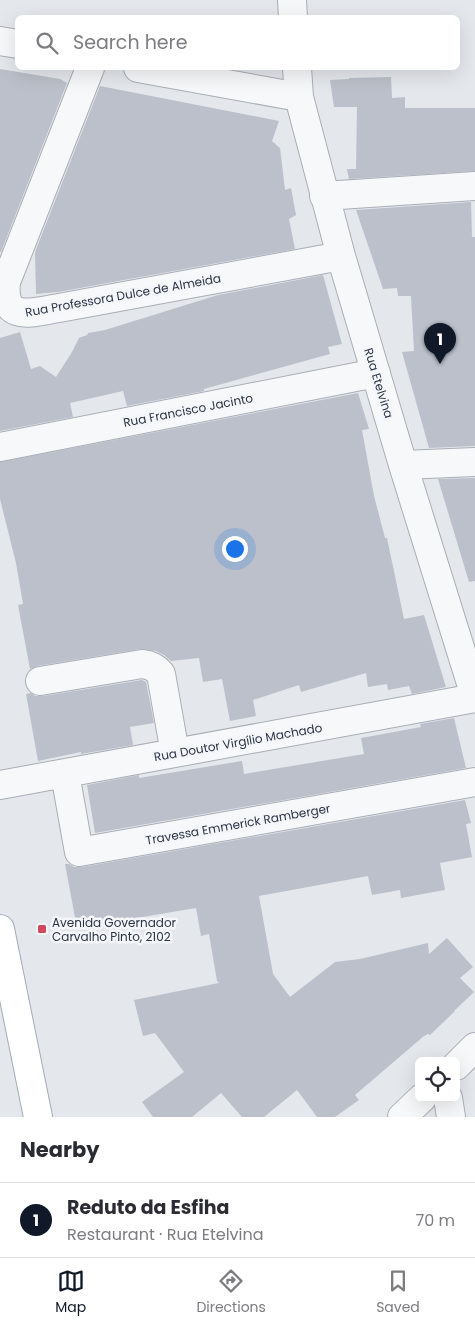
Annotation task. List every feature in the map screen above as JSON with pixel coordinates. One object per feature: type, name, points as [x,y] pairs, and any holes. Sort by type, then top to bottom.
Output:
[{"type":"main road","points":[[0,929],[38,1117]]},
{"type":"street","points":[[292,0],[293,15]]},
{"type":"street","points":[[0,41],[15,44]]},
{"type":"street","name":"Rua Professora Dulce de Almeida","points":[[89,70],[6,282],[8,302],[18,313],[59,308],[341,256]]},
{"type":"street","points":[[149,70],[299,97]]},
{"type":"street","name":"Rua Etelvina","points":[[297,70],[299,97],[341,256],[475,697]]},
{"type":"street","points":[[324,196],[475,186]]},
{"type":"street","name":"Rua Francisco Jacinto","points":[[0,447],[376,373]]},
{"type":"street","points":[[403,465],[475,462]]},
{"type":"street","points":[[40,682],[142,664],[156,668],[161,674],[175,753]]},
{"type":"street","name":"Rua Doutor Virgílio Machado","points":[[0,785],[475,697]]},
{"type":"street","name":"Travessa Emmerick Ramberger","points":[[65,774],[80,852],[475,782]]},
{"type":"street","points":[[460,1062],[475,1047]]},
{"type":"street","points":[[402,1117],[418,1102]]},
{"type":"street","points":[[449,1102],[451,1117]]},
{"type":"building","points":[[0,69],[60,79],[67,83],[1,252],[0,252]]},
{"type":"building","points":[[391,77],[392,98],[405,97],[405,108],[475,108],[475,171],[349,179],[347,169],[356,169],[357,107],[334,107],[330,80]]},
{"type":"building","points":[[100,86],[279,121],[272,141],[280,148],[285,190],[291,188],[296,215],[289,219],[295,249],[58,292],[36,294],[35,252]]},
{"type":"building","points":[[471,202],[472,237],[475,237],[475,446],[429,448],[402,352],[414,351],[411,296],[398,296],[397,288],[383,289],[356,210]]},
{"type":"building","points":[[323,275],[342,344],[328,347],[330,354],[204,389],[204,391],[127,406],[123,391],[70,403],[73,417],[0,431],[0,338],[20,332],[31,369],[40,366],[56,377],[79,338],[88,333],[105,330],[218,295]]},
{"type":"building","points":[[358,393],[369,429],[362,430],[374,496],[385,538],[387,538],[404,619],[424,615],[446,687],[412,694],[409,686],[388,690],[387,684],[368,687],[366,673],[301,692],[299,685],[253,700],[256,716],[230,721],[222,679],[203,682],[199,658],[171,661],[156,651],[140,649],[37,666],[30,669],[18,605],[23,604],[16,563],[0,499],[0,462]]},
{"type":"building","points":[[475,478],[475,581],[469,582],[438,479]]},
{"type":"building","points":[[142,680],[146,682],[154,723],[130,727],[133,745],[81,754],[81,752],[38,761],[26,694],[31,693],[35,696],[43,696]]},
{"type":"building","points":[[454,718],[466,768],[95,833],[87,785],[139,775],[139,778],[242,761],[244,774],[364,754],[361,738],[421,727],[420,724]]},
{"type":"building","points":[[465,800],[471,823],[466,824],[472,857],[440,863],[445,890],[401,898],[400,890],[372,895],[368,876],[259,896],[273,974],[290,997],[335,962],[360,959],[428,943],[429,954],[447,938],[473,967],[460,978],[474,992],[430,1035],[424,1036],[355,1095],[359,1100],[335,1117],[317,1117],[297,1090],[264,1117],[242,1117],[221,1093],[192,1117],[153,1117],[142,1102],[184,1072],[155,1033],[143,1036],[134,1000],[219,983],[217,981],[209,934],[201,936],[196,908],[77,928],[65,864],[82,867]]},
{"type":"place","name":"Reduto da Esfiha","points":[[440,364]]},
{"type":"place","name":"Avenida Governador Carvalho Pinto, 2102","points":[[42,929]]}]
